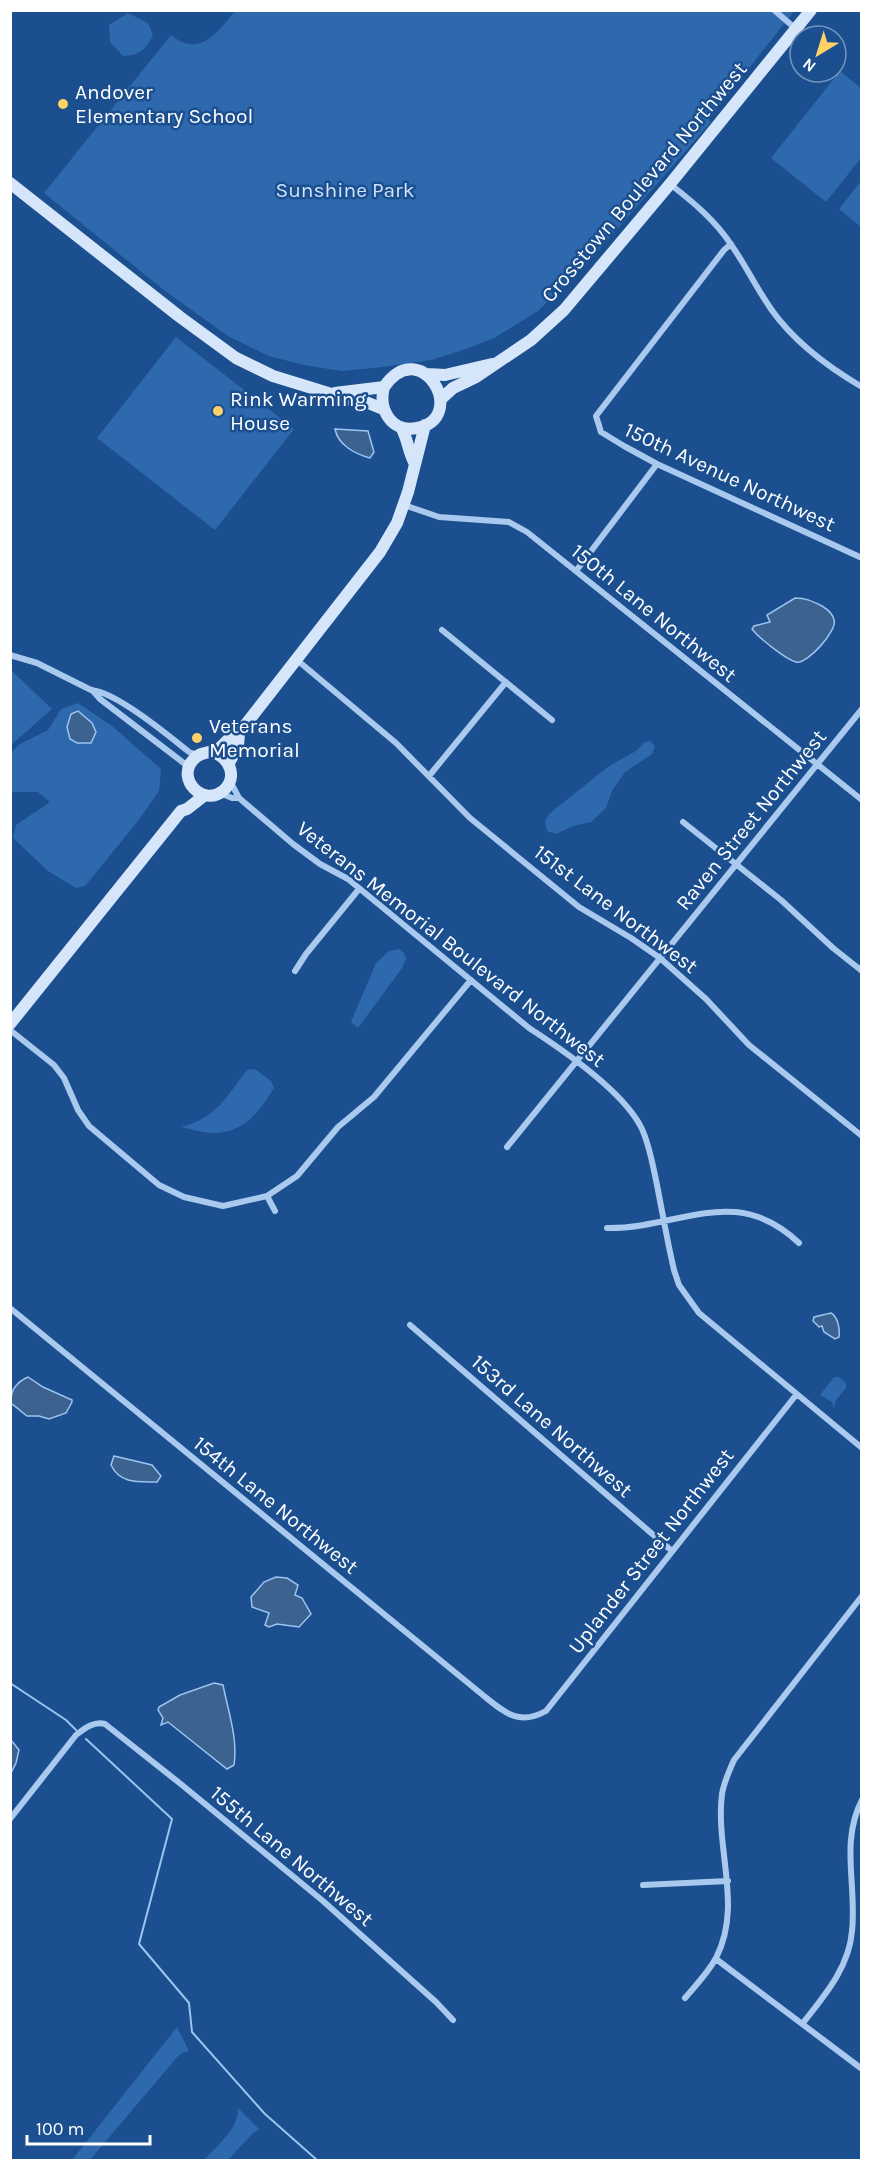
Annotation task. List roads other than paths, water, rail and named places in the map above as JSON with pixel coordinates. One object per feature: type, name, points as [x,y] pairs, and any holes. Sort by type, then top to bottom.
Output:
[{"type":"street","points":[[774,10],[790,24]]},
{"type":"street","name":"Crosstown Boulevard Northwest","points":[[800,24],[811,10]]},
{"type":"street","name":"Crosstown Boulevard Northwest","points":[[425,425],[435,417],[441,399],[453,388],[476,377],[531,340],[564,310],[788,39]]},
{"type":"street","name":"Crosstown Boulevard Northwest","points":[[10,183],[187,323],[236,358],[273,376],[354,401],[366,402],[383,409],[392,422],[401,427]]},
{"type":"street","points":[[670,184],[703,212],[731,244],[772,310],[798,339],[830,368],[861,387]]},
{"type":"street","name":"150th Avenue Northwest","points":[[731,244],[724,250],[596,416],[601,432],[657,464],[861,558]]},
{"type":"street","name":"Crosstown Boulevard Northwest","points":[[334,393],[384,387],[398,373],[407,370],[445,375],[493,364]]},
{"type":"street","points":[[427,374],[434,381],[441,399]]},
{"type":"street","points":[[383,409],[381,397],[384,387]]},
{"type":"street","points":[[188,770],[192,760],[198,755],[212,752],[221,747],[228,737],[239,733],[380,552],[397,523],[404,505],[419,455],[425,425],[410,429],[401,427]]},
{"type":"street","points":[[401,427],[406,436],[408,451],[415,464]]},
{"type":"street","points":[[576,571],[657,464]]},
{"type":"street","name":"150th Lane Northwest","points":[[404,505],[439,517],[509,522],[527,532],[861,800]]},
{"type":"street","points":[[442,630],[552,720]]},
{"type":"street","points":[[10,655],[37,663],[91,690],[185,764],[190,784],[182,804],[182,811]]},
{"type":"street","name":"151st Lane Northwest","points":[[297,660],[396,743],[470,818],[579,907],[660,958],[706,999],[749,1045],[861,1136]]},
{"type":"street","points":[[429,776],[506,682]]},
{"type":"street","points":[[91,690],[99,691],[126,705],[189,752],[198,755]]},
{"type":"street","name":"Raven Street Northwest","points":[[507,1147],[861,709]]},
{"type":"street","points":[[229,763],[238,747],[239,733]]},
{"type":"street","points":[[212,752],[225,758],[231,770],[230,781],[220,793]]},
{"type":"street","name":"Veterans Memorial Boulevard Northwest","points":[[230,781],[239,798],[309,856],[348,879],[628,1106],[641,1127],[651,1155],[674,1270],[679,1285],[689,1300],[711,1324],[861,1448]]},
{"type":"street","points":[[190,784],[199,793],[205,795],[220,793],[239,798]]},
{"type":"street","points":[[10,1024],[182,811],[205,795]]},
{"type":"street","points":[[683,822],[782,900],[861,971]]},
{"type":"street","points":[[295,971],[359,889]]},
{"type":"street","points":[[10,1030],[59,1071],[78,1110],[89,1126],[159,1185],[183,1197],[223,1206],[267,1196],[297,1176],[339,1127],[374,1097],[471,980]]},
{"type":"street","points":[[267,1196],[274,1211]]},
{"type":"street","points":[[607,1228],[637,1227],[710,1211],[727,1210],[742,1212],[772,1222],[784,1229],[799,1243]]},
{"type":"street","name":"154th Lane Northwest","points":[[10,1308],[484,1696],[506,1713],[525,1718]]},
{"type":"street","name":"153rd Lane Northwest","points":[[410,1325],[672,1551]]},
{"type":"street","name":"Uplander Street Northwest","points":[[525,1718],[537,1716],[546,1711],[796,1395]]},
{"type":"street","points":[[685,1998],[716,1959],[726,1927],[728,1881],[723,1835],[722,1794],[726,1778],[734,1760],[861,1596]]},
{"type":"street","name":"155th Lane Northwest","points":[[12,1813],[76,1735],[98,1722],[105,1724],[323,1901],[453,2020]]},
{"type":"street","points":[[803,2023],[837,1977],[848,1950],[852,1933],[850,1831],[860,1804]]},
{"type":"street","points":[[643,1885],[728,1881]]},
{"type":"street","points":[[852,1933],[861,1934]]},
{"type":"street","points":[[716,1959],[861,2069]]},
{"type":"waterway","points":[[10,1683],[66,1720],[76,1730]]},
{"type":"waterway","points":[[86,1739],[172,1819],[139,1944],[189,2003],[192,2032],[265,2114],[317,2160]]},
{"type":"place","name":"Andover Elementary School","points":[[63,104]]},
{"type":"place","name":"Rink Warming House","points":[[218,411]]},
{"type":"place","name":"Veterans Memorial","points":[[197,738]]},
{"type":"park label","name":"Sunshine Park","points":[[345,190]]}]
